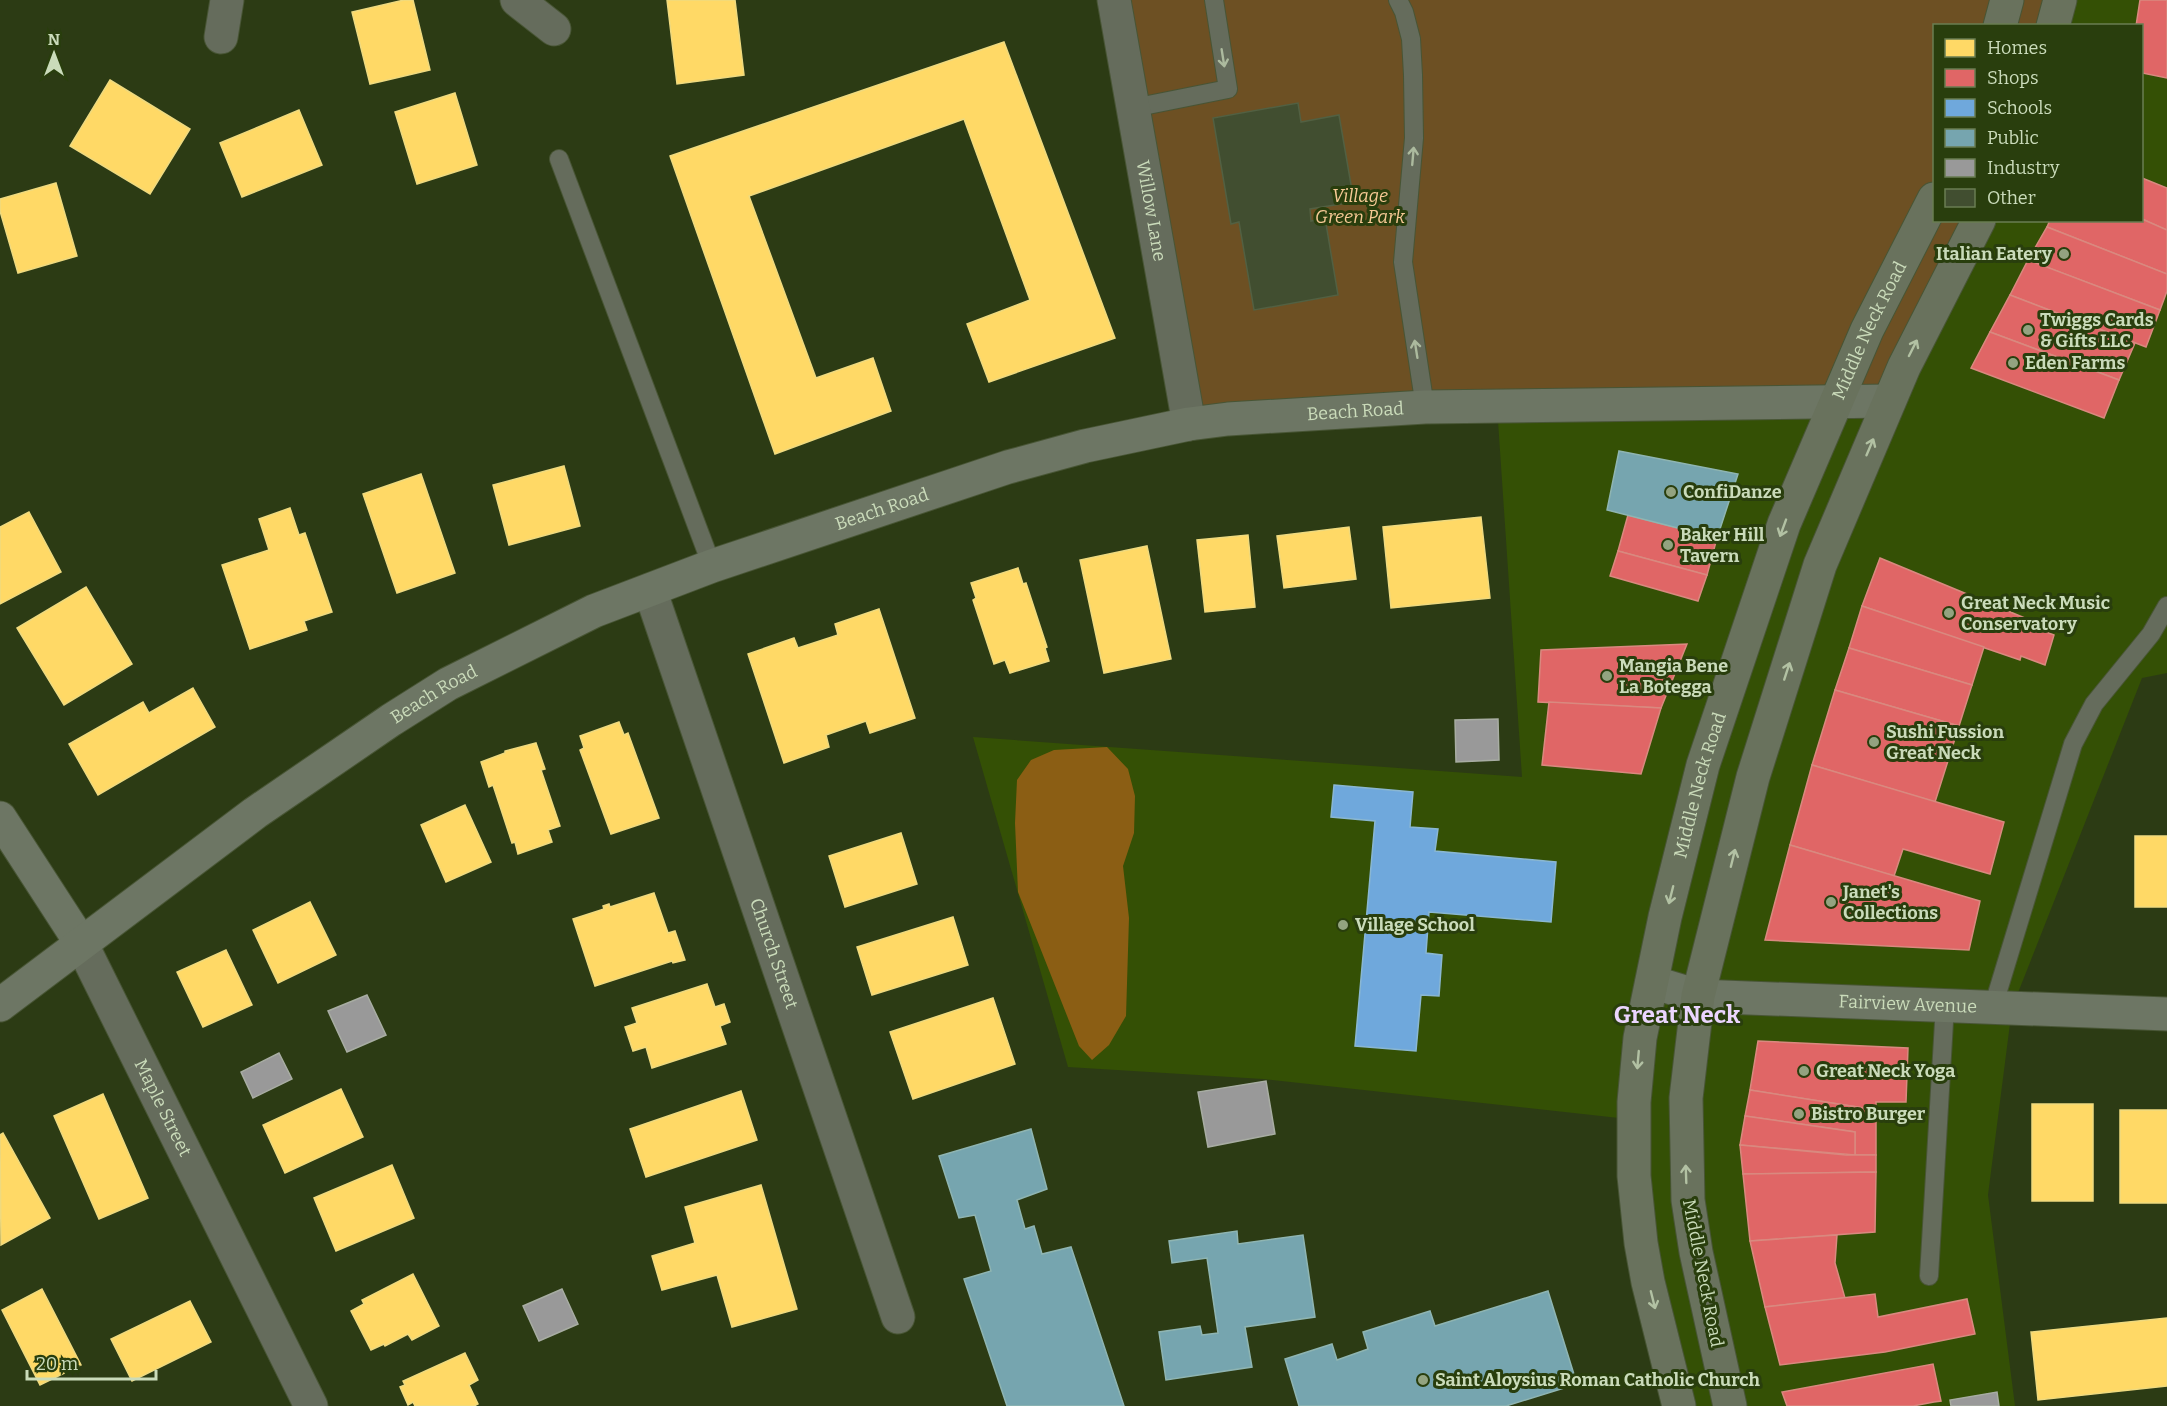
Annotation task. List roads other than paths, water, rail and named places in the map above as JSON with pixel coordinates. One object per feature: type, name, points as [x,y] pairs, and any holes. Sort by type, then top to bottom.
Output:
[{"type":"main road","points":[[2001,24],[2007,0]]},
{"type":"main road","points":[[2054,24],[2060,0]]},
{"type":"main road","name":"Middle Neck Road","points":[[1679,1406],[1648,1282],[1641,1243],[1634,1176],[1634,1101],[1640,1038],[1665,917],[1703,765],[1784,524],[1867,330],[1933,203]]},
{"type":"main road","name":"Middle Neck Road","points":[[1730,1406],[1696,1252],[1688,1200],[1686,1098],[1698,996],[1753,777],[1820,566],[1904,367],[1978,222]]},
{"type":"street","points":[[220,37],[226,0]]},
{"type":"street","points":[[517,0],[554,29]]},
{"type":"street","name":"Willow Lane","points":[[1114,0],[1189,424]]},
{"type":"street","name":"Beach Road","points":[[0,1005],[255,813],[448,684],[594,611],[712,566],[1008,467],[1085,446],[1189,424],[1228,419],[1425,407],[1889,401]]},
{"type":"street","name":"Church Street","points":[[650,590],[898,1317]]},
{"type":"street","name":"Maple Street","points":[[0,818],[81,943],[311,1406]]},
{"type":"street","name":"Fairview Avenue","points":[[1652,982],[1698,996],[2167,1014]]},
{"type":"lane","points":[[1133,108],[1228,89],[1214,0]]},
{"type":"lane","points":[[1398,0],[1404,12],[1411,39],[1413,75],[1414,138],[1403,262],[1425,407]]},
{"type":"lane","points":[[559,159],[712,566]]},
{"type":"lane","points":[[1993,1007],[2073,744],[2094,705],[2151,634],[2167,606]]},
{"type":"lane","points":[[1929,1276],[1945,1005]]},
{"type":"place","name":"Italian Eatery","points":[[2064,254]]},
{"type":"place","name":"Twiggs Cards & Gifts LLC","points":[[2028,330]]},
{"type":"place","name":"Eden Farms","points":[[2013,363]]},
{"type":"place","name":"ConfiDanze","points":[[1671,492]]},
{"type":"place","name":"Baker Hill Tavern","points":[[1668,545]]},
{"type":"place","name":"Great Neck Music Conservatory","points":[[1949,613]]},
{"type":"place","name":"Mangia Bene La Botegga","points":[[1607,676]]},
{"type":"place","name":"Sushi Fussion Great Neck","points":[[1874,742]]},
{"type":"place","name":"Janet's Collections","points":[[1831,902]]},
{"type":"place","name":"Village School","points":[[1343,925]]},
{"type":"place","name":"Great Neck Yoga","points":[[1804,1071]]},
{"type":"place","name":"Bistro Burger","points":[[1799,1114]]},
{"type":"place","name":"Saint Aloysius Roman Catholic Church","points":[[1423,1380]]},
{"type":"district","name":"Great Neck","points":[[1677,1015]]},
{"type":"park label","name":"Village Green Park","points":[[1360,206]]}]
